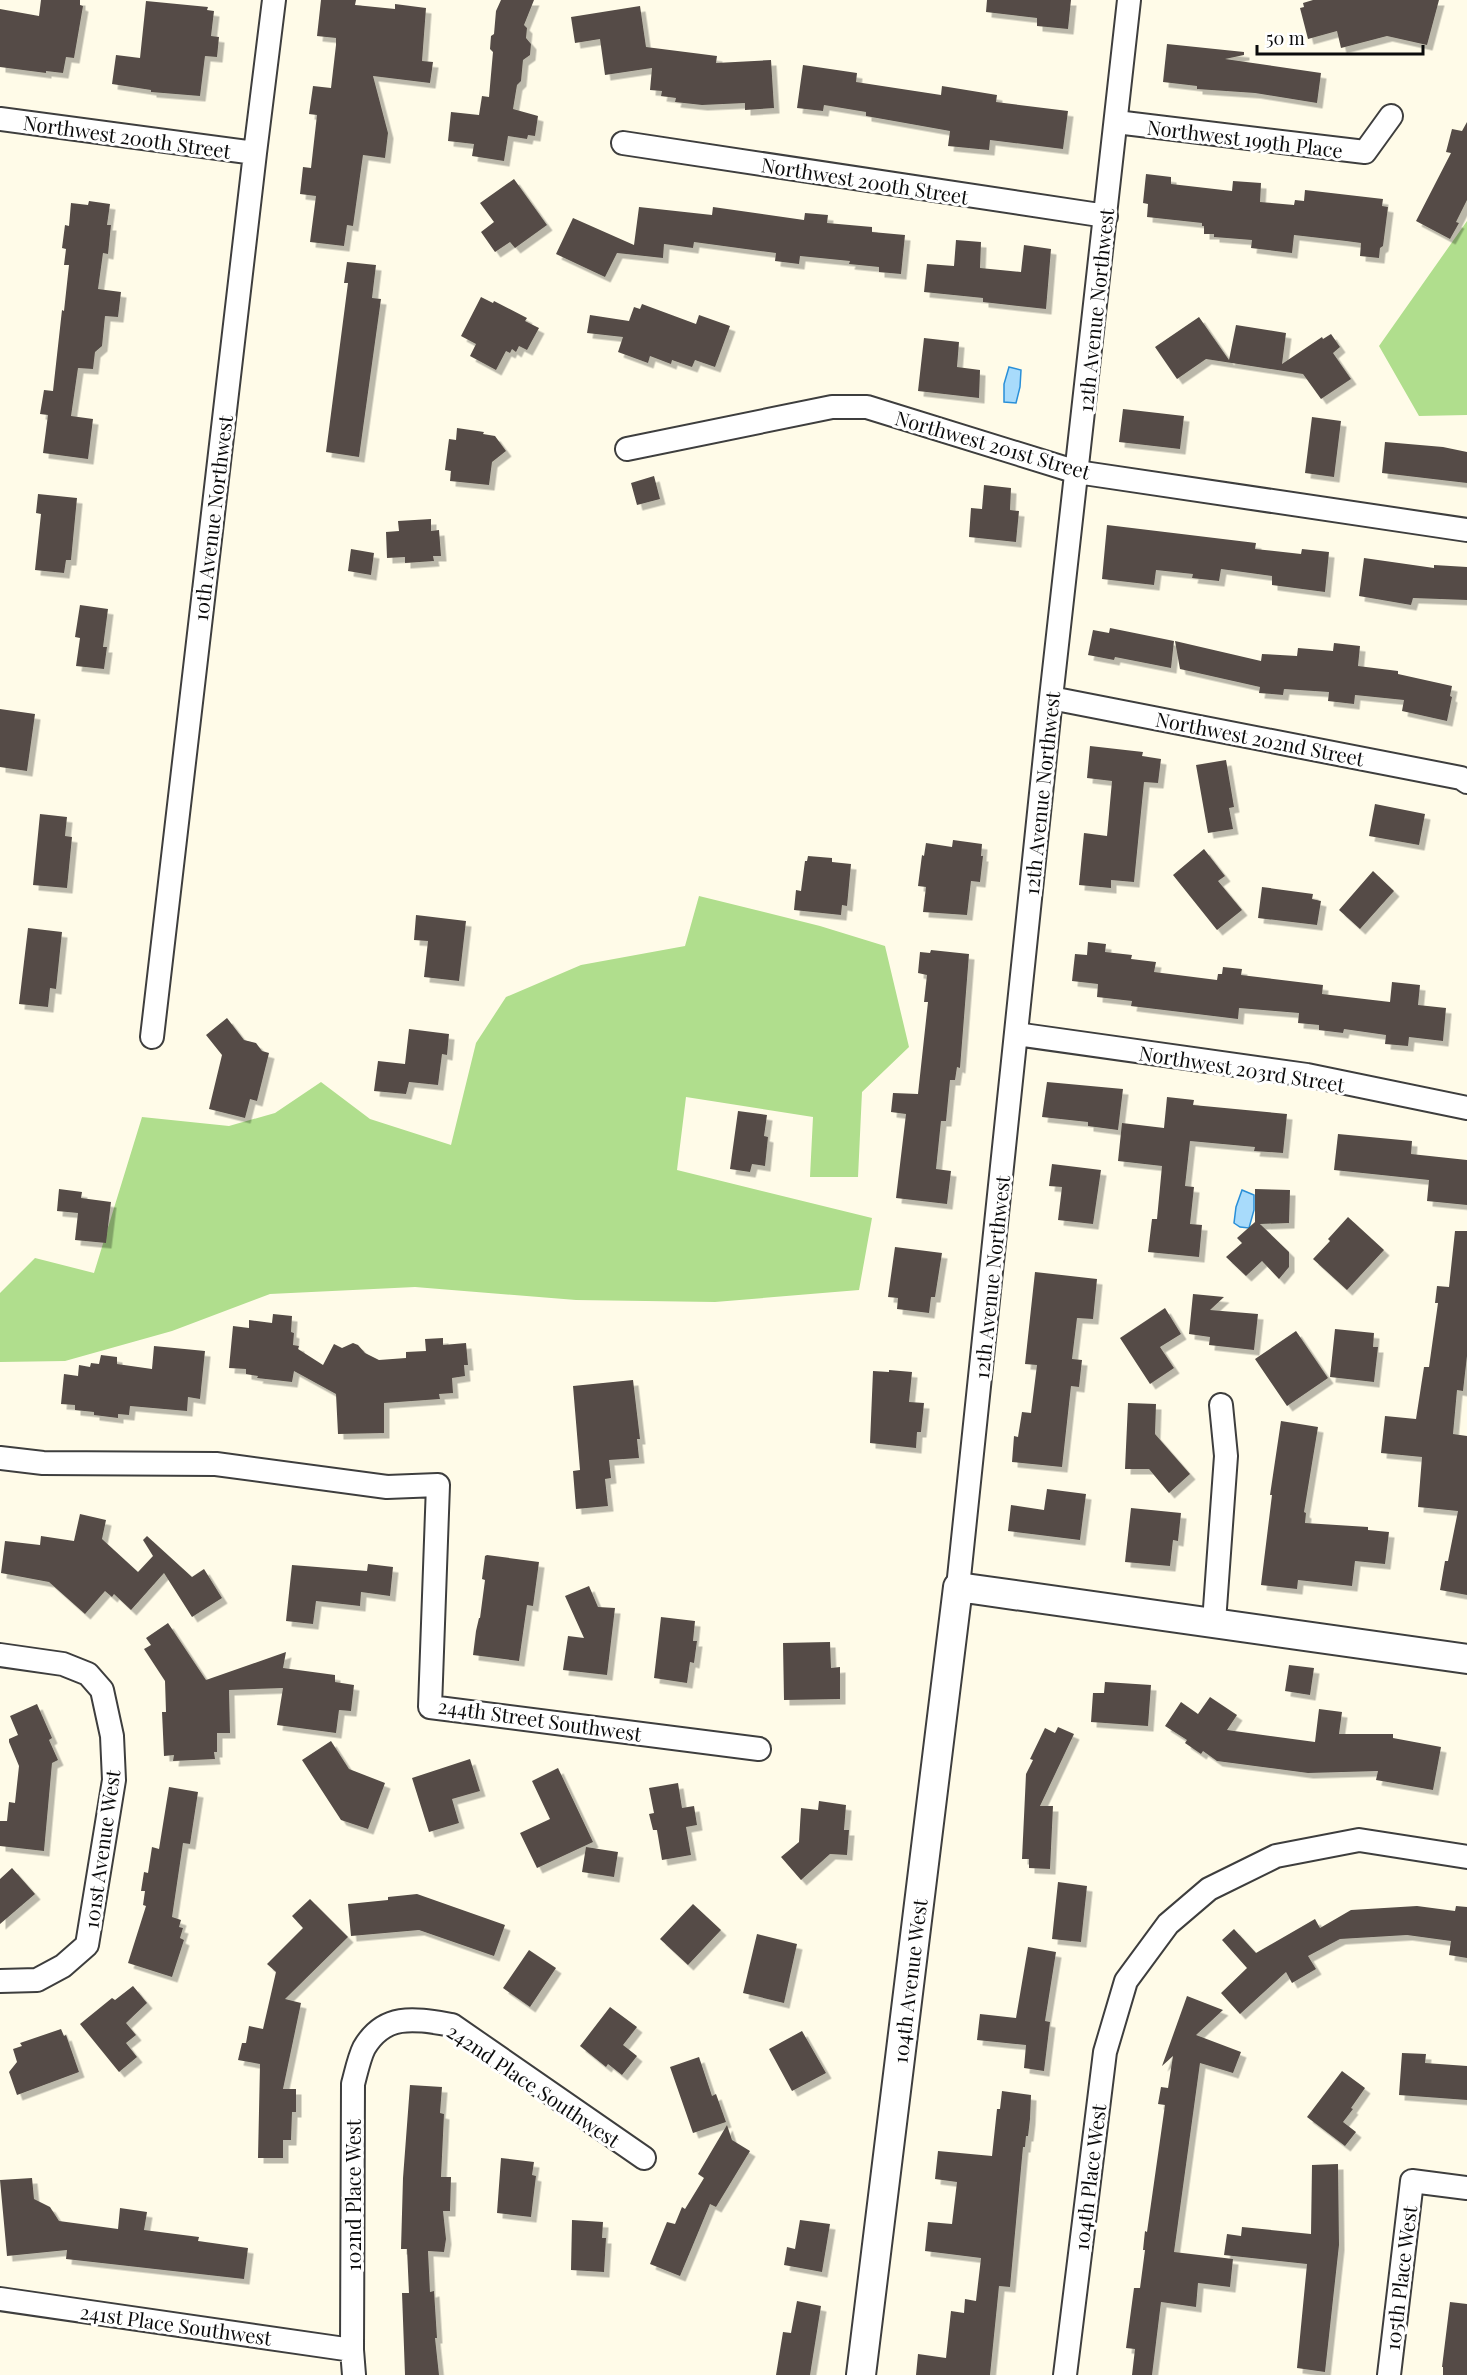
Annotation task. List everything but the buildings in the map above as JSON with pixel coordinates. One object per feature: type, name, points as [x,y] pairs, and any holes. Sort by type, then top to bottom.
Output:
[{"type":"street","name":"10th Avenue Northwest","points":[[152,1037],[274,0]]},
{"type":"street","name":"12th Avenue Northwest","points":[[958,1587],[1051,698],[1130,0]]},
{"type":"street","name":"Northwest 199th Place","points":[[1116,122],[1365,152],[1391,116]]},
{"type":"street","name":"Northwest 200th Street","points":[[0,119],[255,153]]},
{"type":"street","name":"Northwest 200th Street","points":[[623,143],[1106,216]]},
{"type":"street","name":"Northwest 201st Street","points":[[627,448],[832,407],[867,407],[1077,472],[1467,530]]},
{"type":"street","name":"Northwest 202nd Street","points":[[1051,698],[1461,778],[1467,782]]},
{"type":"street","name":"Northwest 203rd Street","points":[[1017,1034],[1307,1076],[1467,1108]]},
{"type":"street","points":[[1214,1622],[1226,1456],[1221,1405]]},
{"type":"street","name":"244th Street Southwest","points":[[0,1458],[43,1463],[216,1464],[387,1486],[438,1485],[430,1707],[759,1749]]},
{"type":"street","points":[[958,1587],[1467,1659]]},
{"type":"street","name":"104th Avenue West","points":[[861,2375],[958,1587]]},
{"type":"street","name":"101st Avenue West","points":[[0,1655],[63,1664],[88,1674],[102,1690],[112,1736],[114,1780],[87,1946],[63,1966],[37,1980],[0,1981]]},
{"type":"street","name":"104th Place West","points":[[1065,2375],[1105,2052],[1126,1981],[1168,1924],[1209,1889],[1276,1856],[1359,1840],[1467,1857]]},
{"type":"street","name":"242nd Place Southwest","points":[[385,2025],[414,2019],[452,2025],[644,2158]]},
{"type":"street","name":"102nd Place West","points":[[354,2375],[352,2350],[353,2084],[364,2049],[385,2025]]},
{"type":"street","name":"105th Place West","points":[[1389,2375],[1412,2181],[1467,2188]]},
{"type":"street","name":"241st Place Southwest","points":[[0,2299],[352,2350]]},
{"type":"green space","points":[[1467,221],[1467,415],[1419,416],[1379,346]]},
{"type":"green space","points":[[699,896],[820,926],[885,946],[909,1047],[862,1092],[858,1177],[810,1177],[813,1117],[686,1097],[677,1170],[872,1218],[859,1290],[715,1302],[576,1300],[415,1287],[270,1294],[172,1331],[65,1361],[0,1362],[0,1293],[35,1258],[94,1273],[142,1117],[229,1126],[275,1113],[321,1082],[370,1119],[451,1145],[476,1043],[506,997],[581,965],[685,946]]},
{"type":"water","points":[[1009,367],[1021,370],[1016,403],[1004,402],[1004,384]]},
{"type":"water","points":[[1242,1190],[1254,1195],[1254,1210],[1249,1228],[1240,1227],[1234,1223],[1236,1207]]}]
